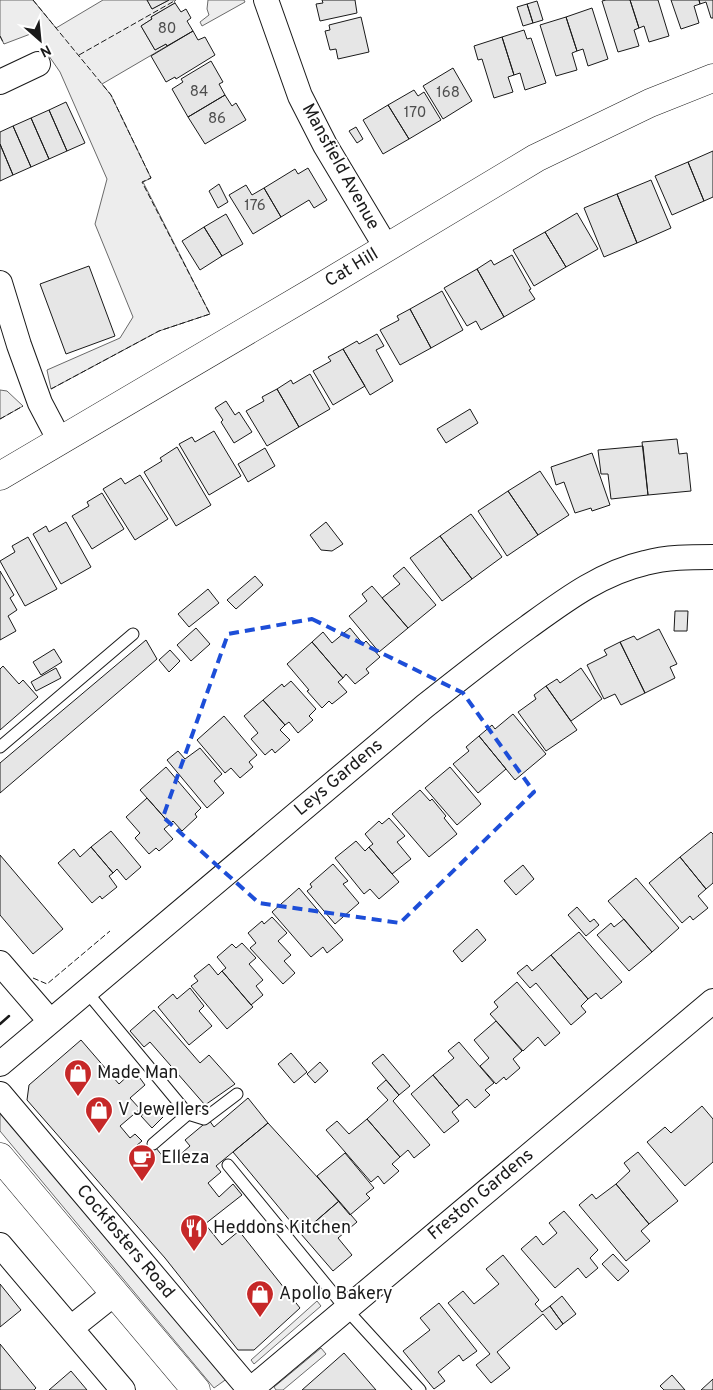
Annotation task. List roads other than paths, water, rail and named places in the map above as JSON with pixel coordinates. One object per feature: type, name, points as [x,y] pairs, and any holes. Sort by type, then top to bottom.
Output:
[{"type":"main road","name":"Cat Hill","points":[[0,476],[536,158],[650,102],[713,78]]},
{"type":"main road","points":[[0,1157],[196,1390]]},
{"type":"street","name":"Mansfield Avenue","points":[[266,0],[300,96],[325,145],[386,248]]},
{"type":"street","points":[[0,82],[38,64]]},
{"type":"street","points":[[0,283],[19,345],[40,403],[60,441]]},
{"type":"street","name":"Leys Gardens","points":[[0,1064],[425,706],[492,653],[565,600],[608,575],[644,563],[686,557],[713,557]]},
{"type":"street","points":[[0,963],[50,1021]]},
{"type":"street","name":"Freston Gardens","points":[[250,1390],[713,1001]]},
{"type":"street","name":"Cockfosters Road","points":[[0,1094],[250,1390]]},
{"type":"street","points":[[0,1245],[123,1390]]},
{"type":"street","points":[[71,1328],[115,1293]]},
{"type":"lane","points":[[0,747],[133,634]]},
{"type":"lane","points":[[86,991],[188,1114],[204,1119],[237,1094]]},
{"type":"lane","points":[[153,1144],[188,1114]]},
{"type":"lane","points":[[228,1165],[346,1308],[420,1390]]},
{"type":"place","name":"Made Man","points":[[78,1097]]},
{"type":"place","name":"V Jewellers","points":[[99,1134]]},
{"type":"place","name":"Elleza","points":[[142,1182]]},
{"type":"place","name":"Heddons Kitchen","points":[[194,1252]]},
{"type":"place","name":"Apollo Bakery","points":[[260,1318]]}]
